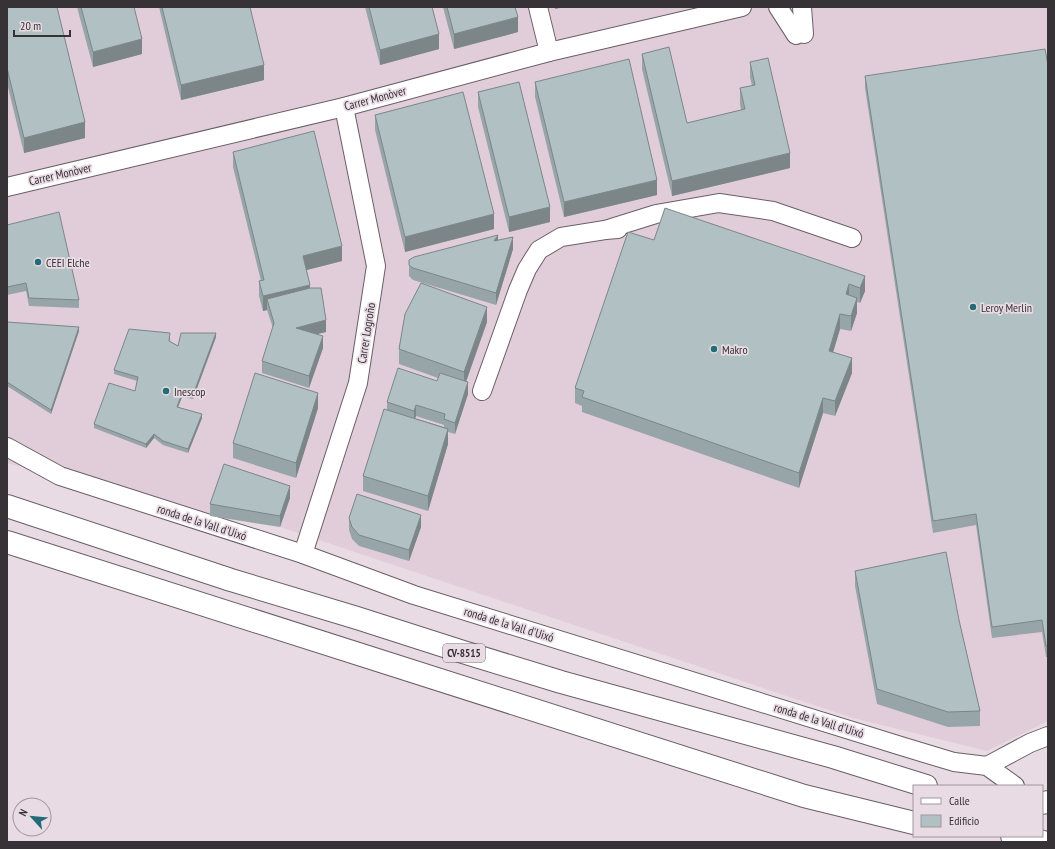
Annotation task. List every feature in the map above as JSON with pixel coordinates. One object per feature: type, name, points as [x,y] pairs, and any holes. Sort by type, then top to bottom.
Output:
[{"type":"main road","name":"CV-8515","points":[[7,506],[231,580],[357,618],[462,652],[561,682],[833,757],[923,785]]},
{"type":"main road","points":[[7,542],[804,796],[913,823]]},
{"type":"main road","points":[[1021,837],[1043,842]]},
{"type":"street","points":[[538,7],[549,52]]},
{"type":"street","name":"Carrer Monòver","points":[[7,187],[344,107],[549,52],[742,7]]},
{"type":"street","points":[[778,7],[800,34],[802,7]]},
{"type":"street","name":"Carrer Logroño","points":[[303,554],[358,382],[376,266],[344,107]]},
{"type":"street","points":[[605,230],[656,214],[719,203],[773,211],[852,238]]},
{"type":"street","points":[[482,391],[518,290],[527,269],[539,250],[561,237],[605,230],[634,229]]},
{"type":"street","name":"ronda de la Vall d'Uixó","points":[[7,447],[60,476],[303,554],[414,595],[954,762],[987,766],[1014,785]]},
{"type":"street","points":[[987,766],[1030,743],[1048,736]]},
{"type":"shaded area","points":[[7,7],[1048,7],[1048,721],[987,751],[853,718],[280,527],[231,513],[210,516],[7,463]]},
{"type":"building","points":[[7,7],[57,7],[85,122],[24,138],[7,68]]},
{"type":"building","points":[[81,7],[134,7],[142,39],[93,52]]},
{"type":"building","points":[[162,7],[250,7],[264,65],[181,85]]},
{"type":"building","points":[[369,7],[432,7],[439,34],[380,50]]},
{"type":"building","points":[[447,7],[515,7],[518,17],[454,34]]},
{"type":"building","points":[[669,47],[687,123],[745,109],[740,88],[755,85],[750,62],[768,58],[790,153],[672,181],[642,54]]},
{"type":"building","name":"Leroy Merlin","points":[[1045,49],[1048,65],[1048,646],[1046,646],[1042,620],[992,627],[976,514],[933,521],[865,76]]},
{"type":"building","points":[[629,59],[657,180],[564,202],[535,82]]},
{"type":"building","points":[[519,82],[550,207],[509,217],[478,92]]},
{"type":"building","points":[[463,92],[494,214],[405,237],[375,115]]},
{"type":"building","points":[[314,131],[342,246],[303,256],[310,285],[263,296],[259,281],[264,280],[233,152]]},
{"type":"building","name":"Makro","points":[[665,208],[865,276],[860,288],[849,284],[846,294],[857,298],[851,316],[840,314],[829,351],[852,358],[835,401],[823,398],[799,473],[582,397],[584,391],[575,388],[628,232],[654,240]]},
{"type":"building","name":"CEEI Elche","points":[[59,212],[79,300],[29,298],[26,283],[7,287],[7,225]]},
{"type":"building","points":[[498,235],[494,241],[513,237],[496,293],[413,268],[409,265],[409,260],[414,257]]},
{"type":"building","points":[[421,283],[487,307],[464,372],[399,349],[405,314]]},
{"type":"building","points":[[310,288],[321,288],[326,320],[296,328],[323,336],[309,376],[262,361],[274,323],[267,299]]},
{"type":"building","points":[[7,322],[79,327],[51,410],[7,382]]},
{"type":"building","name":"Inescop","points":[[129,329],[170,333],[169,341],[178,346],[181,333],[216,333],[193,395],[182,393],[177,407],[202,414],[188,449],[163,441],[154,434],[146,444],[94,424],[109,383],[135,391],[138,377],[114,370]]},
{"type":"building","points":[[398,368],[437,381],[440,373],[468,382],[455,423],[444,419],[445,414],[416,405],[414,411],[387,402]]},
{"type":"building","points":[[255,373],[318,393],[296,463],[233,443]]},
{"type":"building","points":[[384,409],[448,429],[428,496],[363,476]]},
{"type":"building","points":[[224,464],[290,486],[280,516],[210,504]]},
{"type":"building","points":[[357,494],[421,515],[409,550],[359,535],[352,527],[349,518]]},
{"type":"building","points":[[946,552],[959,620],[980,711],[948,712],[877,689],[855,571]]},
{"type":"place","name":"CEEI Elche","points":[[38,262]]},
{"type":"place","name":"Leroy Merlin","points":[[973,307]]},
{"type":"place","name":"Makro","points":[[714,349]]},
{"type":"place","name":"Inescop","points":[[166,391]]}]
